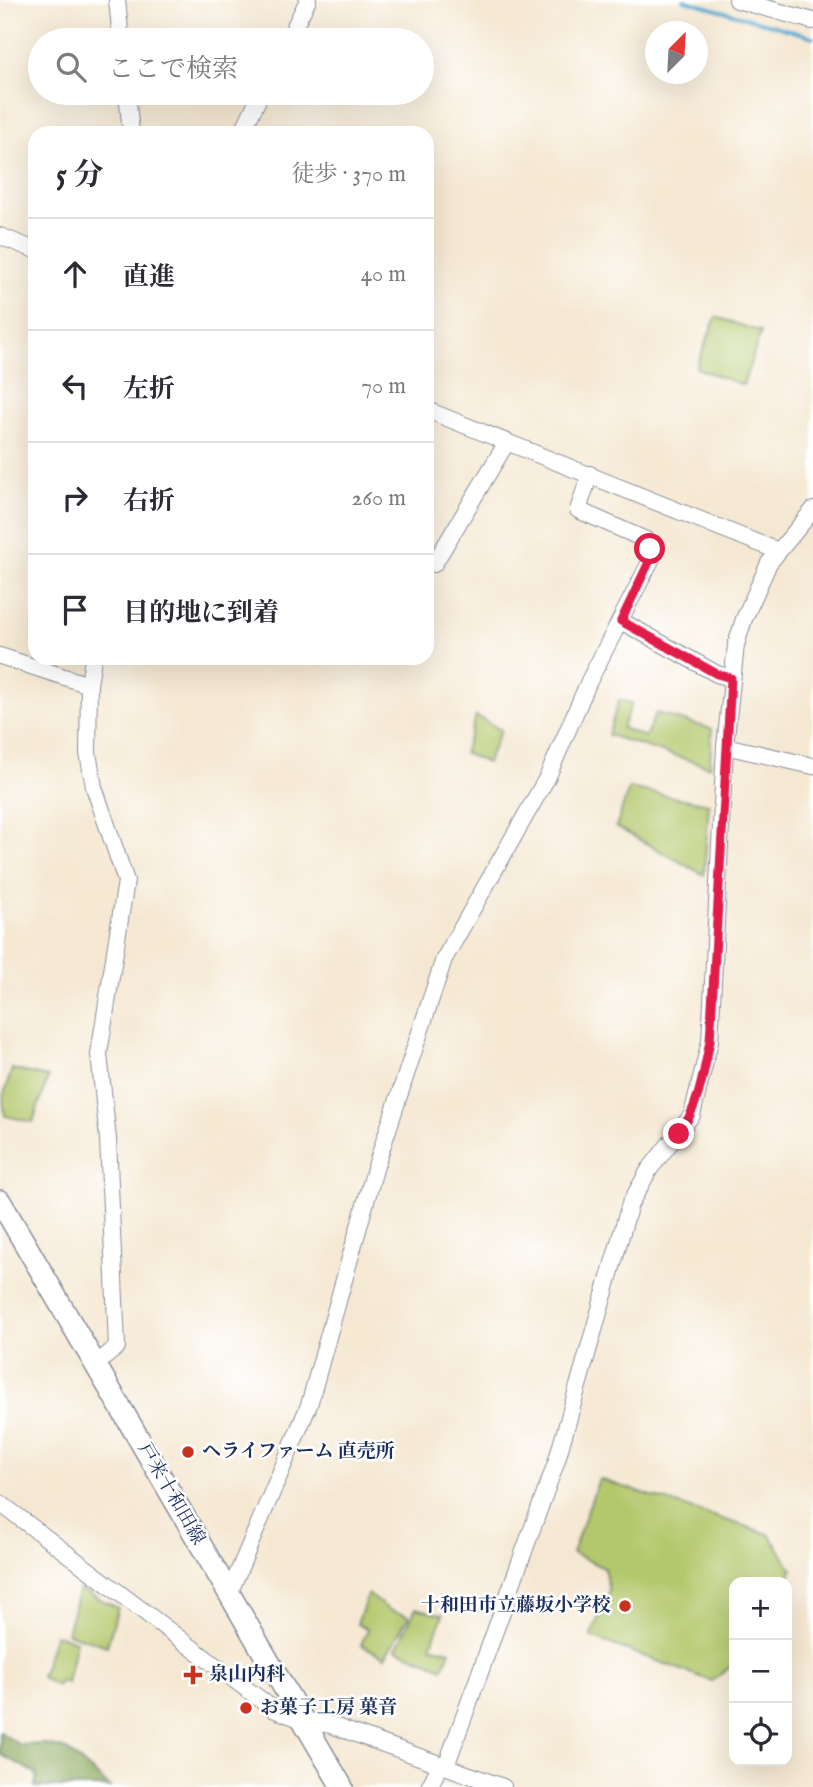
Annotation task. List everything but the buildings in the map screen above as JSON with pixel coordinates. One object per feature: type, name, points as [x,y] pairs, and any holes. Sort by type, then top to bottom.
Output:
[{"type":"main road","name":"戸来十和田線","points":[[0,1201],[342,1787]]},
{"type":"street","points":[[117,0],[120,28]]},
{"type":"street","points":[[294,28],[308,0]]},
{"type":"street","points":[[737,0],[769,5],[813,21]]},
{"type":"street","points":[[128,105],[130,126]]},
{"type":"street","points":[[245,126],[255,105]]},
{"type":"street","points":[[0,236],[28,247]]},
{"type":"street","points":[[434,413],[778,551]]},
{"type":"street","points":[[434,564],[507,442]]},
{"type":"street","points":[[229,1594],[286,1466],[309,1405],[375,1169],[444,959],[548,776],[589,681],[650,560],[650,549],[646,540],[578,510],[590,474]]},
{"type":"street","points":[[429,1787],[443,1765],[556,1463],[630,1204],[649,1170],[692,1115],[698,1099],[713,1011],[725,747],[731,678],[744,619],[778,551],[813,510]]},
{"type":"street","points":[[621,621],[717,674],[731,678]]},
{"type":"street","points":[[0,656],[89,685]]},
{"type":"street","points":[[92,665],[88,753],[92,776],[127,881],[99,1054],[108,1139],[117,1347],[95,1365]]},
{"type":"street","points":[[725,747],[813,766]]},
{"type":"street","points":[[0,1503],[258,1699],[303,1720],[331,1725],[503,1787]]},
{"type":"green space","points":[[716,317],[761,332],[743,385],[696,368]]},
{"type":"green space","points":[[619,700],[632,703],[622,728],[645,737],[656,713],[712,729],[710,767],[608,735]]},
{"type":"green space","points":[[476,716],[501,730],[487,763],[464,753]]},
{"type":"green space","points":[[629,788],[709,804],[704,875],[616,827]]},
{"type":"green space","points":[[12,1069],[48,1077],[33,1122],[5,1116],[3,1097]]},
{"type":"green space","points":[[599,1479],[769,1534],[792,1569],[789,1577],[729,1577],[729,1668],[712,1681],[591,1637],[609,1591],[604,1568],[572,1553]]},
{"type":"green space","points":[[79,1589],[118,1608],[107,1646],[67,1633]]},
{"type":"green space","points":[[368,1594],[389,1610],[409,1616],[385,1657],[361,1645],[368,1629],[357,1624]]},
{"type":"green space","points":[[416,1608],[443,1615],[431,1646],[450,1651],[443,1668],[396,1649]]},
{"type":"green space","points":[[55,1634],[76,1641],[67,1683],[61,1681],[57,1686],[41,1677]]},
{"type":"green space","points":[[0,1732],[20,1745],[43,1744],[67,1750],[110,1787],[35,1787],[37,1774],[0,1754]]},
{"type":"waterway","points":[[684,0],[813,37]]},
{"type":"place","name":"ヘライファーム 直売所","points":[[188,1452]]},
{"type":"place","name":"十和田市立藤坂小学校","points":[[625,1606]]},
{"type":"place","name":"泉山内科","points":[[193,1675]]},
{"type":"place","name":"お菓子工房 菓音","points":[[246,1708]]},
{"type":"route","points":[[650,549],[650,560],[642,580],[621,621],[717,674],[731,678],[710,1041],[698,1099],[692,1115],[679,1134]]}]
